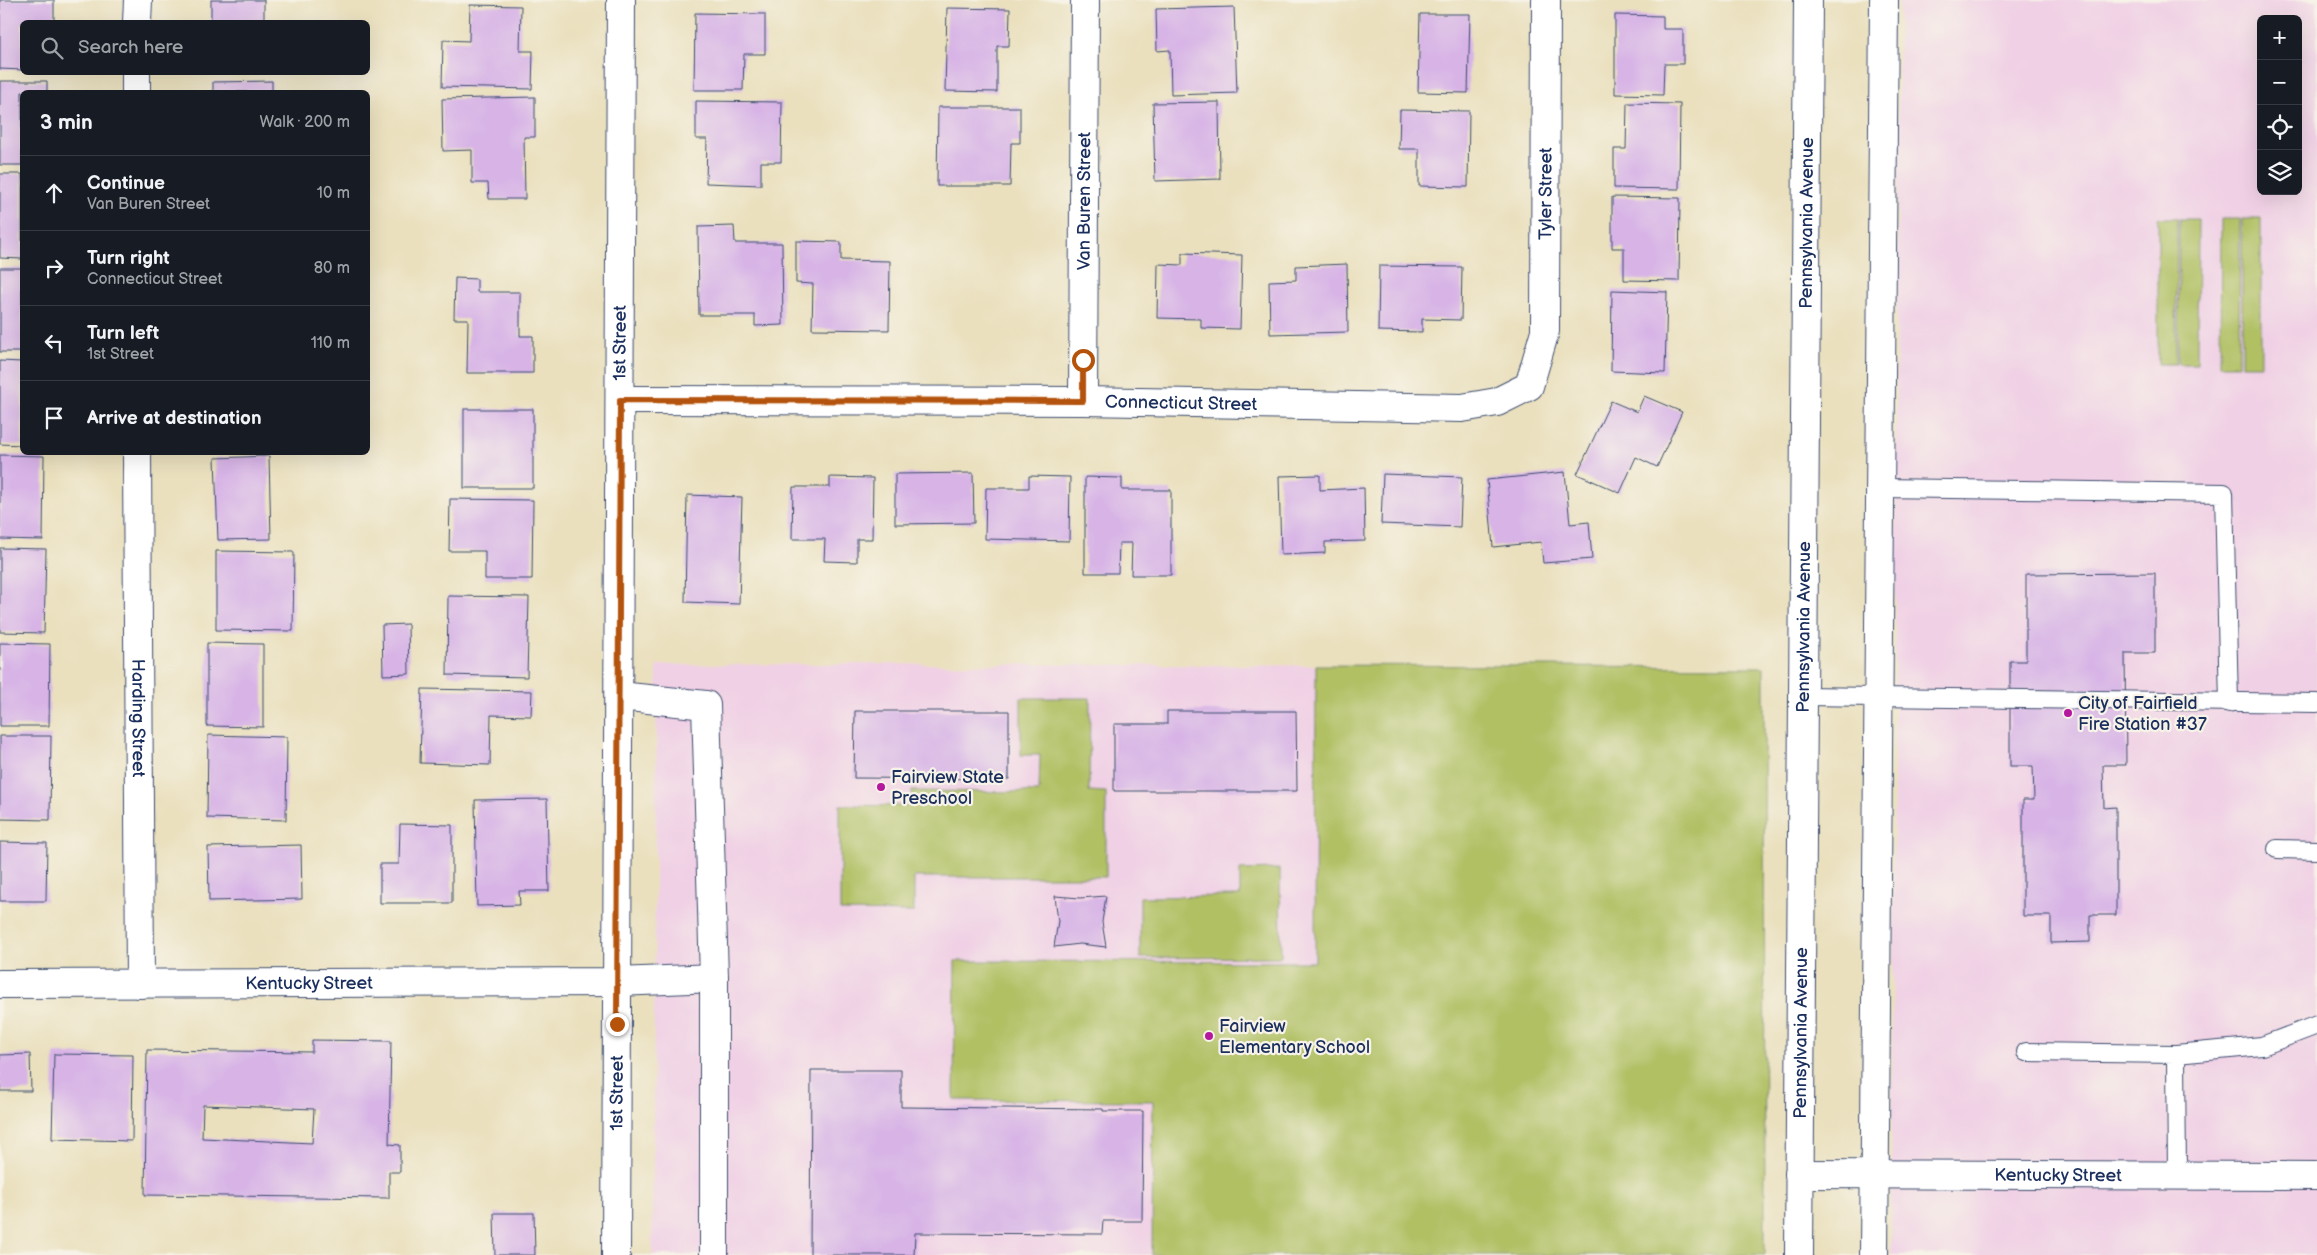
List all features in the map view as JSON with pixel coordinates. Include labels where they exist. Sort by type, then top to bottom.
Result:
[{"type":"street","points":[[138,0],[138,20]]},
{"type":"street","name":"1st Street","points":[[616,1255],[621,0]]},
{"type":"street","name":"Van Buren Street","points":[[1083,401],[1085,0]]},
{"type":"street","name":"Tyler Street","points":[[1529,386],[1545,331],[1546,0]]},
{"type":"street","name":"Pennsylvania Avenue","points":[[1799,1255],[1808,0]]},
{"type":"street","points":[[1874,1255],[1884,0]]},
{"type":"street","points":[[136,75],[136,90]]},
{"type":"street","name":"Connecticut Street","points":[[620,400],[1083,401],[1462,408],[1497,402],[1529,386]]},
{"type":"street","name":"Harding Street","points":[[137,455],[140,984]]},
{"type":"street","points":[[619,696],[706,705],[714,978],[714,1255]]},
{"type":"street","name":"Kentucky Street","points":[[0,984],[618,982],[714,978]]},
{"type":"street","name":"Kentucky Street","points":[[1799,1174],[2317,1176]]},
{"type":"lane","points":[[1880,488],[2224,493],[2229,703]]},
{"type":"lane","points":[[1803,696],[2317,703]]},
{"type":"lane","points":[[2278,849],[2317,850]]},
{"type":"lane","points":[[2026,1052],[2176,1054],[2262,1046],[2317,1025]]},
{"type":"lane","points":[[2176,1054],[2177,1175]]},
{"type":"shaded area","points":[[1899,0],[2317,0],[2317,1255],[1891,1255]]},
{"type":"shaded area","name":"Fairview Elementary School","points":[[657,665],[1764,667],[1765,1255],[652,1255]]},
{"type":"green space","points":[[2158,218],[2177,218],[2176,364],[2158,364]]},
{"type":"green space","points":[[2179,219],[2198,219],[2197,364],[2178,364]]},
{"type":"green space","points":[[2221,219],[2240,219],[2239,365],[2220,365]]},
{"type":"green space","points":[[2242,219],[2261,219],[2261,365],[2242,365]]},
{"type":"green space","name":"Fairview Elementary School","points":[[1316,665],[1764,667],[1765,1255],[1152,1255],[1153,1101],[954,1100],[955,961],[1315,962]]},
{"type":"green space","points":[[1021,698],[1090,698],[1089,791],[1106,792],[1106,877],[914,877],[914,912],[840,911],[840,805],[912,806],[912,791],[1039,792],[1040,755],[1021,755]]},
{"type":"green space","points":[[1280,869],[1281,957],[1140,958],[1140,897],[1240,896],[1240,870]]},
{"type":"building","points":[[0,0],[54,0],[54,20],[20,20],[20,70],[0,69]]},
{"type":"building","points":[[211,0],[264,0],[264,20],[211,20]]},
{"type":"building","points":[[470,5],[521,6],[520,51],[533,51],[532,89],[442,87],[443,40],[469,41]]},
{"type":"building","points":[[1234,7],[1237,93],[1171,95],[1170,50],[1157,51],[1156,9]]},
{"type":"building","points":[[947,8],[1010,9],[1009,46],[997,46],[997,92],[945,91]]},
{"type":"building","points":[[695,13],[765,14],[765,54],[744,54],[743,90],[694,90]]},
{"type":"building","points":[[1420,14],[1470,14],[1468,93],[1418,92]]},
{"type":"building","points":[[1615,15],[1663,16],[1663,29],[1683,29],[1683,64],[1664,64],[1663,95],[1615,94]]},
{"type":"building","points":[[0,81],[47,81],[47,90],[20,90],[20,165],[0,165]]},
{"type":"building","points":[[272,81],[272,90],[213,90],[213,82]]},
{"type":"building","points":[[535,97],[535,137],[524,137],[525,199],[489,199],[488,183],[472,183],[472,150],[443,151],[442,99]]},
{"type":"building","points":[[696,101],[782,102],[781,162],[761,162],[761,185],[706,183],[707,139],[696,139]]},
{"type":"building","points":[[1219,102],[1220,179],[1155,181],[1153,103]]},
{"type":"building","points":[[1627,103],[1680,104],[1679,189],[1614,188],[1614,149],[1626,149]]},
{"type":"building","points":[[938,107],[1020,107],[1020,143],[1011,143],[1010,186],[937,186]]},
{"type":"building","points":[[1400,110],[1469,111],[1468,187],[1419,186],[1419,149],[1399,149]]},
{"type":"building","points":[[0,174],[20,174],[20,259],[0,258]]},
{"type":"building","points":[[1612,197],[1680,198],[1679,281],[1624,280],[1624,248],[1612,248]]},
{"type":"building","points":[[734,226],[735,243],[782,243],[783,325],[755,326],[755,315],[699,315],[698,227]]},
{"type":"building","points":[[796,241],[841,242],[841,260],[890,261],[889,330],[812,329],[813,284],[796,283]]},
{"type":"building","points":[[1182,253],[1242,255],[1240,329],[1201,328],[1201,319],[1157,318],[1158,264],[1182,265]]},
{"type":"building","points":[[1347,264],[1348,332],[1270,334],[1269,281],[1296,280],[1296,266]]},
{"type":"building","points":[[1379,266],[1462,267],[1461,320],[1422,319],[1422,332],[1378,331]]},
{"type":"building","points":[[0,268],[20,268],[20,352],[0,352]]},
{"type":"building","points":[[455,278],[477,279],[477,292],[520,292],[520,336],[533,336],[533,373],[467,373],[468,319],[454,319]]},
{"type":"building","points":[[1612,290],[1667,292],[1665,373],[1611,371]]},
{"type":"building","points":[[0,361],[20,362],[20,445],[0,444]]},
{"type":"building","points":[[1644,396],[1682,412],[1657,467],[1636,457],[1620,493],[1577,474],[1611,401],[1637,412]]},
{"type":"building","points":[[464,409],[533,409],[533,488],[464,488]]},
{"type":"building","points":[[0,455],[44,456],[43,540],[0,539]]},
{"type":"building","points":[[269,456],[271,539],[218,540],[215,458]]},
{"type":"building","points":[[1565,472],[1570,524],[1589,522],[1592,559],[1543,563],[1541,542],[1493,547],[1487,480]]},
{"type":"building","points":[[973,473],[974,523],[895,524],[895,474]]},
{"type":"building","points":[[1383,474],[1462,477],[1460,527],[1381,524]]},
{"type":"building","points":[[1320,475],[1320,490],[1364,488],[1365,541],[1325,542],[1325,553],[1281,555],[1279,476]]},
{"type":"building","points":[[1029,476],[1070,477],[1069,541],[985,539],[986,488],[1029,488]]},
{"type":"building","points":[[830,477],[873,478],[872,539],[857,539],[857,562],[824,561],[825,539],[792,539],[793,487],[830,487]]},
{"type":"building","points":[[1085,477],[1122,478],[1122,490],[1171,490],[1171,575],[1131,575],[1132,543],[1119,543],[1118,573],[1085,573]]},
{"type":"building","points":[[687,495],[742,497],[739,604],[685,602]]},
{"type":"building","points":[[450,499],[533,500],[532,579],[485,579],[485,551],[449,551]]},
{"type":"building","points":[[0,548],[46,549],[44,633],[0,632]]},
{"type":"building","points":[[216,551],[294,552],[293,631],[216,630]]},
{"type":"building","name":"City of Fairfield Fire Station #37","points":[[2155,573],[2155,653],[2125,653],[2126,765],[2103,765],[2104,808],[2116,807],[2116,915],[2090,915],[2090,942],[2051,943],[2051,916],[2023,916],[2023,800],[2034,800],[2033,766],[2010,766],[2010,661],[2026,661],[2026,574]]},
{"type":"building","points":[[448,596],[529,597],[527,677],[447,675]]},
{"type":"building","points":[[408,624],[409,674],[383,675],[382,625]]},
{"type":"building","points":[[0,643],[50,644],[49,726],[0,726]]},
{"type":"building","points":[[207,643],[263,644],[263,727],[207,726]]},
{"type":"building","points":[[422,689],[532,691],[531,716],[491,715],[490,765],[420,763]]},
{"type":"building","points":[[855,711],[1009,711],[1009,779],[854,778]]},
{"type":"building","points":[[1167,711],[1296,711],[1297,791],[1114,791],[1114,724],[1167,724]]},
{"type":"building","points":[[208,735],[287,737],[286,820],[207,818]]},
{"type":"building","points":[[0,736],[51,736],[50,820],[0,819]]},
{"type":"building","points":[[547,799],[549,891],[519,891],[520,905],[477,906],[475,800]]},
{"type":"building","points":[[400,824],[452,825],[452,903],[380,903],[380,864],[399,864]]},
{"type":"building","points":[[0,842],[47,843],[46,901],[0,901]]},
{"type":"building","points":[[301,845],[302,899],[209,901],[208,847]]},
{"type":"building","points":[[1055,896],[1080,898],[1106,896],[1102,922],[1106,947],[1080,944],[1054,947],[1058,921]]},
{"type":"building","points":[[312,1040],[391,1041],[389,1144],[400,1145],[400,1172],[389,1172],[389,1198],[145,1195],[147,1050],[312,1052]],"holes":[[[203,1105],[314,1109],[312,1143],[202,1138]]]},
{"type":"building","points":[[30,1054],[31,1091],[0,1091],[0,1055]]},
{"type":"building","points":[[54,1054],[133,1055],[132,1141],[52,1139]]},
{"type":"building","points":[[811,1070],[901,1070],[901,1107],[1143,1111],[1142,1221],[1103,1221],[1102,1234],[915,1233],[914,1255],[810,1255]]},
{"type":"building","points":[[494,1213],[534,1213],[535,1255],[495,1255]]},
{"type":"place","name":"City of Fairfield Fire Station #37","points":[[2068,713]]},
{"type":"place","name":"Fairview State Preschool","points":[[881,787]]},
{"type":"place","name":"Fairview Elementary School","points":[[1209,1036]]},
{"type":"route","points":[[617,1024],[620,400],[1083,401],[1083,360]]}]
